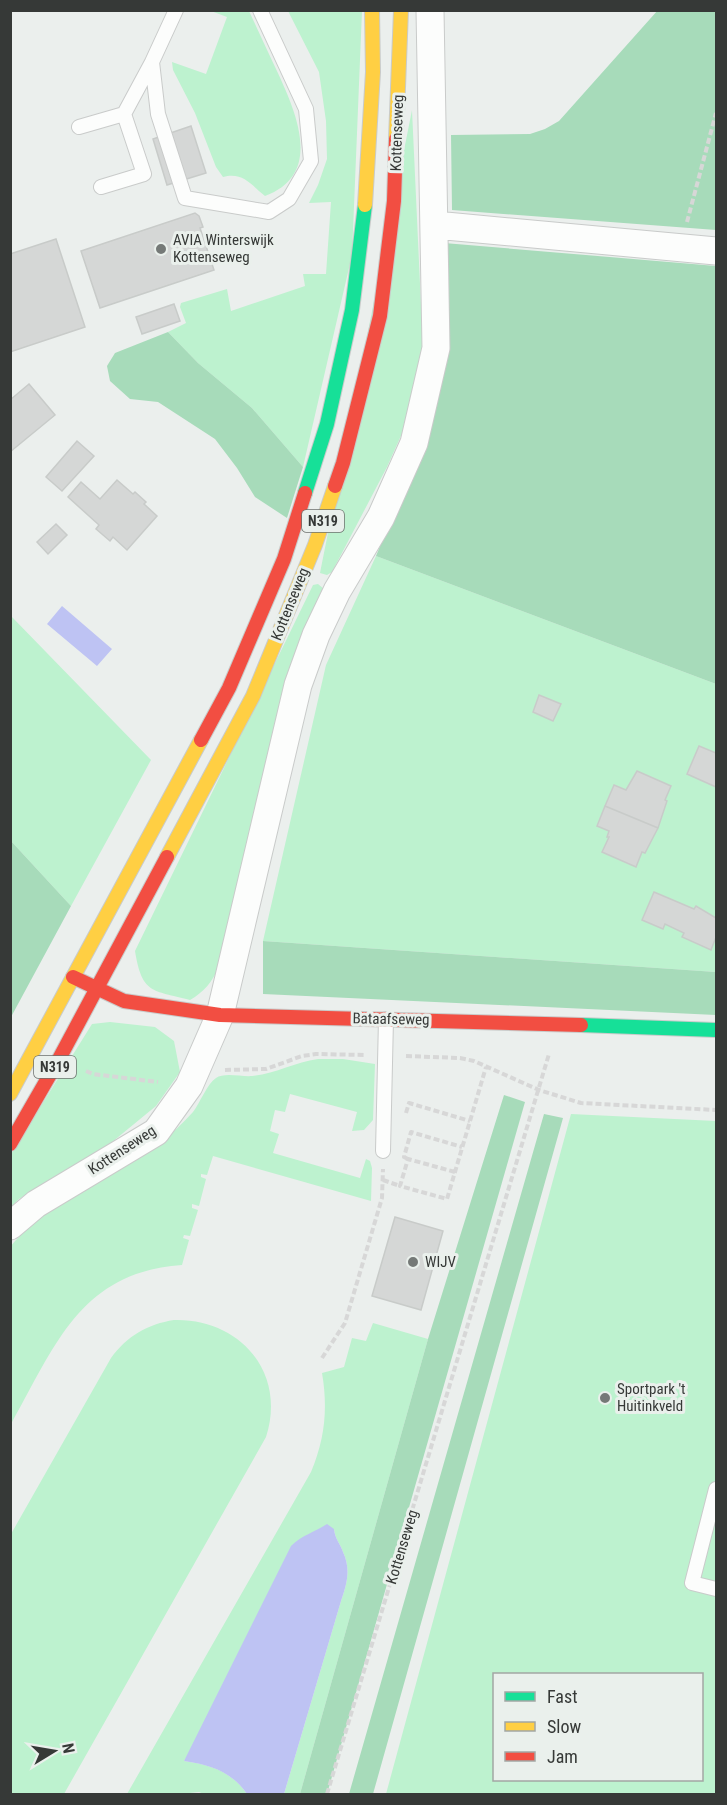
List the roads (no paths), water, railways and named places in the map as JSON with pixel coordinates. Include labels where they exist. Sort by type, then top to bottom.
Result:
[{"type":"main road","name":"Kottenseweg","points":[[10,1144],[97,989],[253,696],[294,564],[352,310],[367,191],[373,72],[372,10]]},
{"type":"main road","name":"Kottenseweg","points":[[10,1094],[229,688],[294,564],[343,462],[380,316],[394,201],[400,10]]},
{"type":"main road","name":"Bataafseweg","points":[[73,977],[124,1001],[220,1015],[717,1030]]},
{"type":"street","name":"Kottenseweg","points":[[10,1226],[36,1204],[156,1132],[193,1077],[220,1015],[298,685],[316,635],[337,591],[381,517],[414,443],[436,348],[430,10]]},
{"type":"street","points":[[435,225],[717,251]]},
{"type":"street","points":[[294,564],[337,591]]},
{"type":"lane","points":[[79,127],[124,114],[176,10]]},
{"type":"lane","points":[[152,62],[158,114],[185,198],[269,212],[289,199],[311,161],[306,109],[260,10]]},
{"type":"lane","points":[[101,187],[144,174],[124,114]]},
{"type":"lane","points":[[383,1151],[386,1019]]},
{"type":"lane","points":[[717,1489],[692,1582],[717,1589]]},
{"type":"water","points":[[62,606],[112,649],[97,666],[47,624]]},
{"type":"water","points":[[327,1524],[334,1529],[345,1558],[347,1576],[345,1589],[284,1794],[247,1794],[234,1780],[219,1770],[184,1761],[291,1546]]},
{"type":"place","name":"AVIA Winterswijk Kottenseweg","points":[[161,249]]},
{"type":"place","name":"WIJV","points":[[413,1262]]},
{"type":"place","name":"Sportpark 't Huitinkveld","points":[[605,1398]]}]
